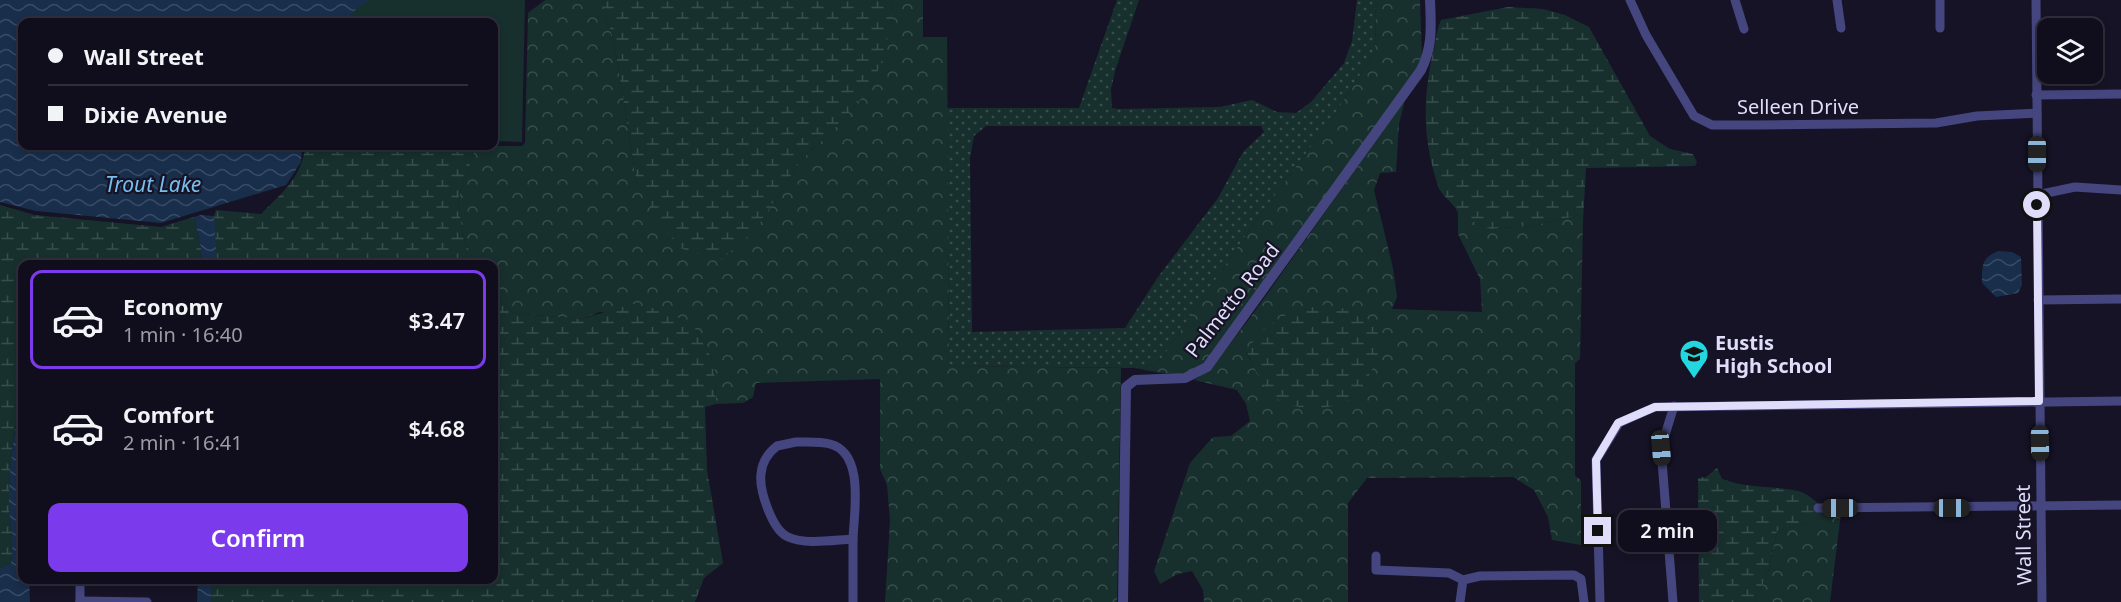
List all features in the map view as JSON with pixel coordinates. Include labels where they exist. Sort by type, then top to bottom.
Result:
[{"type":"street","name":"Palmetto Road","points":[[1123,602],[1126,387],[1135,380],[1185,378],[1208,367],[1421,70],[1429,53],[1432,37],[1430,0]]},
{"type":"street","name":"Selleen Drive","points":[[1630,0],[1646,35],[1694,116],[1704,123],[1723,125],[1925,123],[1997,114],[2037,114]]},
{"type":"street","points":[[1735,0],[1744,29]]},
{"type":"street","points":[[1837,0],[1840,28]]},
{"type":"street","points":[[1940,0],[1940,28]]},
{"type":"street","name":"Wall Street","points":[[2036,0],[2042,602]]},
{"type":"street","points":[[2036,95],[2121,94]]},
{"type":"street","points":[[2037,195],[2075,187],[2121,190]]},
{"type":"street","points":[[2038,300],[2121,299]]},
{"type":"street","points":[[1600,602],[1596,460],[1618,423],[1655,407],[2121,400]]},
{"type":"street","points":[[1673,602],[1661,448],[1674,406]]},
{"type":"street","points":[[853,539],[794,539],[779,530],[768,509],[761,480],[763,465],[771,451],[783,444],[808,442],[830,444],[843,452],[854,477],[853,602]]},
{"type":"street","points":[[1818,508],[2121,505]]},
{"type":"street","points":[[1376,556],[1376,570],[1449,573],[1463,580],[1480,576],[1574,575],[1582,581],[1584,602]]},
{"type":"street","points":[[1460,602],[1463,580]]},
{"type":"street","points":[[80,584],[80,602],[147,602]]},
{"type":"green space","points":[[0,0],[525,0],[522,142],[498,141],[498,18],[18,18]]},
{"type":"green space","points":[[545,0],[602,0],[614,42],[637,185],[755,230],[801,160],[843,120],[872,85],[892,19],[891,0],[923,0],[923,37],[947,37],[949,366],[1121,368],[1117,602],[885,602],[890,520],[887,485],[880,469],[880,379],[756,383],[753,397],[743,403],[716,404],[714,362],[692,324],[600,312],[581,319],[513,313],[498,298],[498,260],[473,260],[463,237],[458,199],[475,150],[498,150],[498,146],[522,146],[525,143],[528,13]]},
{"type":"green space","points":[[602,0],[891,0],[892,18],[884,55],[872,85],[843,120],[801,160],[755,230],[720,261],[680,248],[660,223],[637,185],[614,42]]},
{"type":"green space","points":[[1117,0],[1139,0],[1115,71],[1111,90],[1112,108],[1220,107],[1252,100],[1277,112],[1296,113],[1311,102],[1344,63],[1352,41],[1357,0],[1376,0],[1375,51],[1335,114],[1250,229],[1162,358],[1145,368],[949,366],[947,108],[1079,108]],"holes":[[[986,126],[1261,126],[1264,132],[1243,152],[1218,198],[1158,277],[1125,328],[972,332],[970,158],[974,136]]]},
{"type":"green space","points":[[1376,0],[1420,0],[1422,58],[1418,67],[1205,364],[1180,373],[1163,373],[1135,368],[1145,368],[1162,358],[1250,229],[1335,114],[1375,51]]},
{"type":"green space","points":[[1508,7],[1543,9],[1565,15],[1589,27],[1650,136],[1670,149],[1693,154],[1697,162],[1695,166],[1586,168],[1583,221],[1580,215],[1530,226],[1490,229],[1459,215],[1438,186],[1427,135],[1427,86],[1437,32],[1441,20]]},
{"type":"green space","points":[[1405,100],[1399,124],[1396,172],[1380,173],[1374,190],[1393,268],[1397,297],[1392,309],[1482,312],[1480,279],[1458,234],[1458,212],[1490,229],[1530,226],[1580,215],[1583,221],[1580,359],[1575,363],[1575,476],[1581,480],[1581,545],[1552,540],[1548,517],[1534,490],[1513,477],[1367,478],[1348,503],[1348,602],[1204,602],[1203,590],[1192,571],[1178,574],[1160,584],[1154,571],[1190,463],[1213,437],[1231,436],[1250,421],[1246,404],[1237,390],[1194,380],[1210,370],[1250,318]],"holes":[[[1246,352],[1353,397],[1334,405],[1308,408],[1265,386]]]},
{"type":"green space","points":[[304,150],[475,150],[458,199],[463,237],[473,260],[217,260],[212,221],[216,210],[261,214],[296,175]]},
{"type":"green space","points":[[0,205],[35,215],[161,227],[194,217],[201,248],[200,260],[18,260],[18,416],[14,434],[9,493],[12,554],[11,563],[0,568]]},
{"type":"green space","points":[[498,298],[513,313],[581,319],[633,304],[662,310],[692,324],[714,362],[716,404],[705,407],[707,470],[723,563],[704,578],[695,602],[211,602],[211,584],[498,584]]},
{"type":"green space","points":[[1324,305],[1357,313],[1374,325],[1379,342],[1375,362],[1366,381],[1346,401],[1336,405],[1313,408],[1290,405],[1280,401],[1268,391],[1246,351],[1270,324],[1300,310]]},
{"type":"green space","points":[[1717,468],[1722,479],[1742,484],[1798,491],[1830,510],[1814,521],[1777,531],[1768,572],[1755,602],[1699,602],[1698,478],[1706,477]]},
{"type":"green space","points":[[1830,510],[1841,513],[1830,602],[1755,602],[1768,572],[1777,531],[1814,521]]},
{"type":"water","name":"Trout Lake","points":[[0,0],[370,0],[360,5],[348,18],[18,18],[18,150],[302,150],[301,162],[286,185],[161,223],[36,211],[0,202]]},
{"type":"water","points":[[214,216],[217,260],[200,260],[201,248],[194,217]]},
{"type":"water","points":[[1998,251],[2012,252],[2021,257],[2022,285],[2018,293],[1996,297],[1982,283],[1985,260]]},
{"type":"water","points":[[18,416],[18,584],[29,584],[30,602],[0,602],[0,568],[11,563],[12,554],[9,483]]},
{"type":"water","points":[[198,584],[211,584],[211,602],[197,602]]},
{"type":"place","name":"Eustis High School","points":[[1694,380]]},
{"type":"route","points":[[1598,531],[1596,460],[1618,423],[1655,407],[1852,402],[2039,401],[2037,205]]}]
